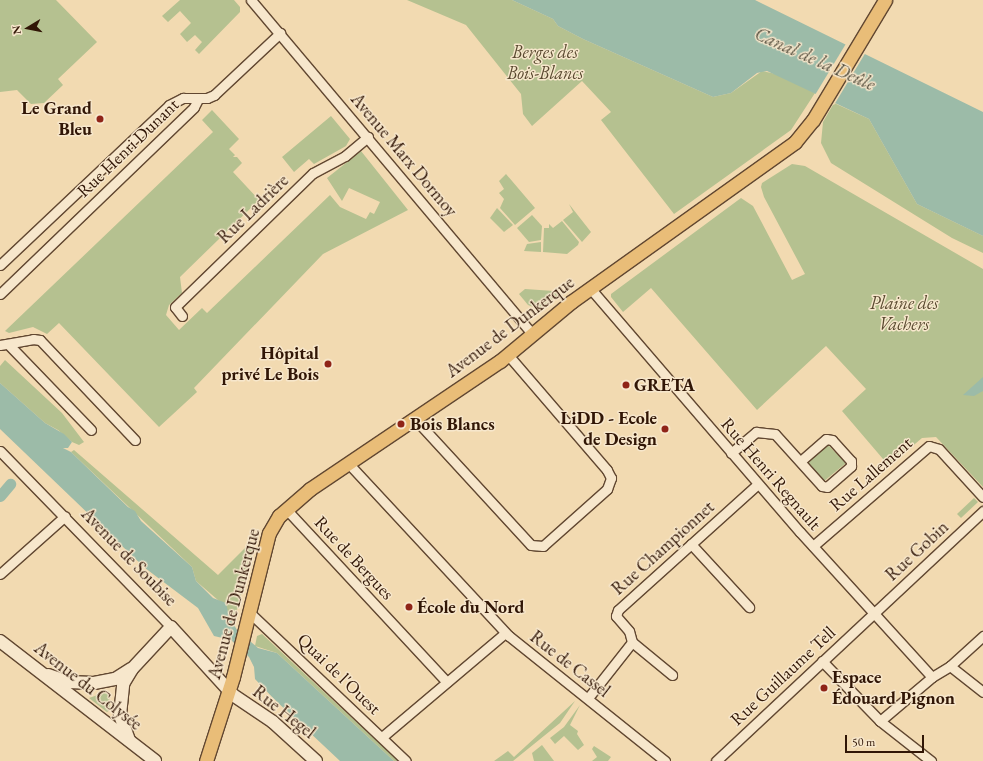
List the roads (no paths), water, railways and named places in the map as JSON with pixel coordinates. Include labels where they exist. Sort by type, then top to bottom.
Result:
[{"type":"main road","name":"Avenue de Dunkerque","points":[[206,761],[230,691],[269,532],[276,519],[305,492],[508,355],[531,333],[590,288],[795,142],[813,120],[885,0]]},
{"type":"street","name":"Avenue Marx Dormoy","points":[[251,0],[368,137],[531,333]]},
{"type":"street","name":"Rue Henri Dunant","points":[[0,294],[194,107],[198,99],[214,95],[280,33]]},
{"type":"street","points":[[0,265],[169,104],[183,98],[198,99]]},
{"type":"street","name":"Rue Ladrière","points":[[182,316],[175,308],[313,173],[345,156],[368,137]]},
{"type":"street","name":"Rue Henri Regnault","points":[[590,288],[758,484],[873,614],[932,677]]},
{"type":"street","points":[[4,345],[33,339],[40,340],[135,440]]},
{"type":"street","points":[[4,345],[91,430]]},
{"type":"street","points":[[415,418],[531,545],[543,546],[607,489],[611,478],[607,470],[508,355]]},
{"type":"street","points":[[731,453],[756,432],[766,432],[775,434],[822,486],[827,487],[851,466],[851,461],[832,440],[826,439],[800,461]]},
{"type":"street","name":"Rue Lallement","points":[[813,546],[926,448],[934,446],[983,497]]},
{"type":"street","name":"Avenue de Soubise","points":[[0,451],[65,516],[230,691]]},
{"type":"street","name":"Rue de Cassel","points":[[348,463],[506,633],[665,761]]},
{"type":"street","name":"Rue Championnet","points":[[672,675],[632,642],[629,631],[616,616],[618,610],[758,484]]},
{"type":"street","name":"Rue de Bergues","points":[[286,509],[447,682]]},
{"type":"street","name":"Rue Gobin","points":[[873,614],[983,511]]},
{"type":"street","points":[[0,574],[65,516]]},
{"type":"street","points":[[691,544],[749,607]]},
{"type":"street","name":"Quai de l'Ouest","points":[[249,612],[406,761]]},
{"type":"street","name":"Rue Guillaume Tell","points":[[716,761],[873,614]]},
{"type":"street","points":[[129,740],[121,722],[120,708],[123,684],[132,669],[171,627]]},
{"type":"street","points":[[382,737],[506,633]]},
{"type":"street","points":[[880,721],[932,677],[950,666],[983,636]]},
{"type":"street","name":"Avenue du Colysée","points":[[0,641],[155,761]]},
{"type":"street","points":[[588,698],[632,642]]},
{"type":"street","points":[[822,661],[880,721],[925,759]]},
{"type":"street","points":[[950,666],[983,692]]},
{"type":"street","points":[[34,668],[54,678],[83,683],[112,680],[132,669]]},
{"type":"street","name":"Rue Hegel","points":[[230,691],[273,722],[316,761]]},
{"type":"water","name":"Canal de la Deûle","points":[[512,0],[755,0],[983,112],[983,236],[917,204],[869,119],[767,71],[757,73],[731,93],[713,97],[583,39],[558,26],[553,19]]},
{"type":"water","points":[[983,377],[983,391],[974,396],[963,395]]},
{"type":"water","points":[[0,383],[45,423],[64,434],[72,442],[68,448],[63,448],[71,452],[128,507],[135,511],[141,521],[192,567],[196,581],[213,598],[226,603],[229,616],[237,630],[258,648],[277,653],[394,761],[340,761],[274,699],[255,679],[254,667],[249,657],[231,640],[214,636],[198,608],[145,568],[0,429]]},
{"type":"waterway","points":[[0,496],[10,484]]},
{"type":"place","name":"Le Grand Bleu","points":[[100,119]]},
{"type":"place","name":"Hôpital privé Le Bois","points":[[328,364]]},
{"type":"place","name":"GRETA","points":[[626,385]]},
{"type":"place","name":"Bois Blancs","points":[[401,424]]},
{"type":"place","name":"LiDD - Ecole de Design","points":[[665,429]]},
{"type":"place","name":"École du Nord","points":[[409,607]]},
{"type":"place","name":"Espace Édouard Pignon","points":[[824,688]]},
{"type":"park label","name":"Berges des Bois-Blancs","points":[[545,63]]},
{"type":"park label","name":"Plaine des Vachers","points":[[904,314]]}]
